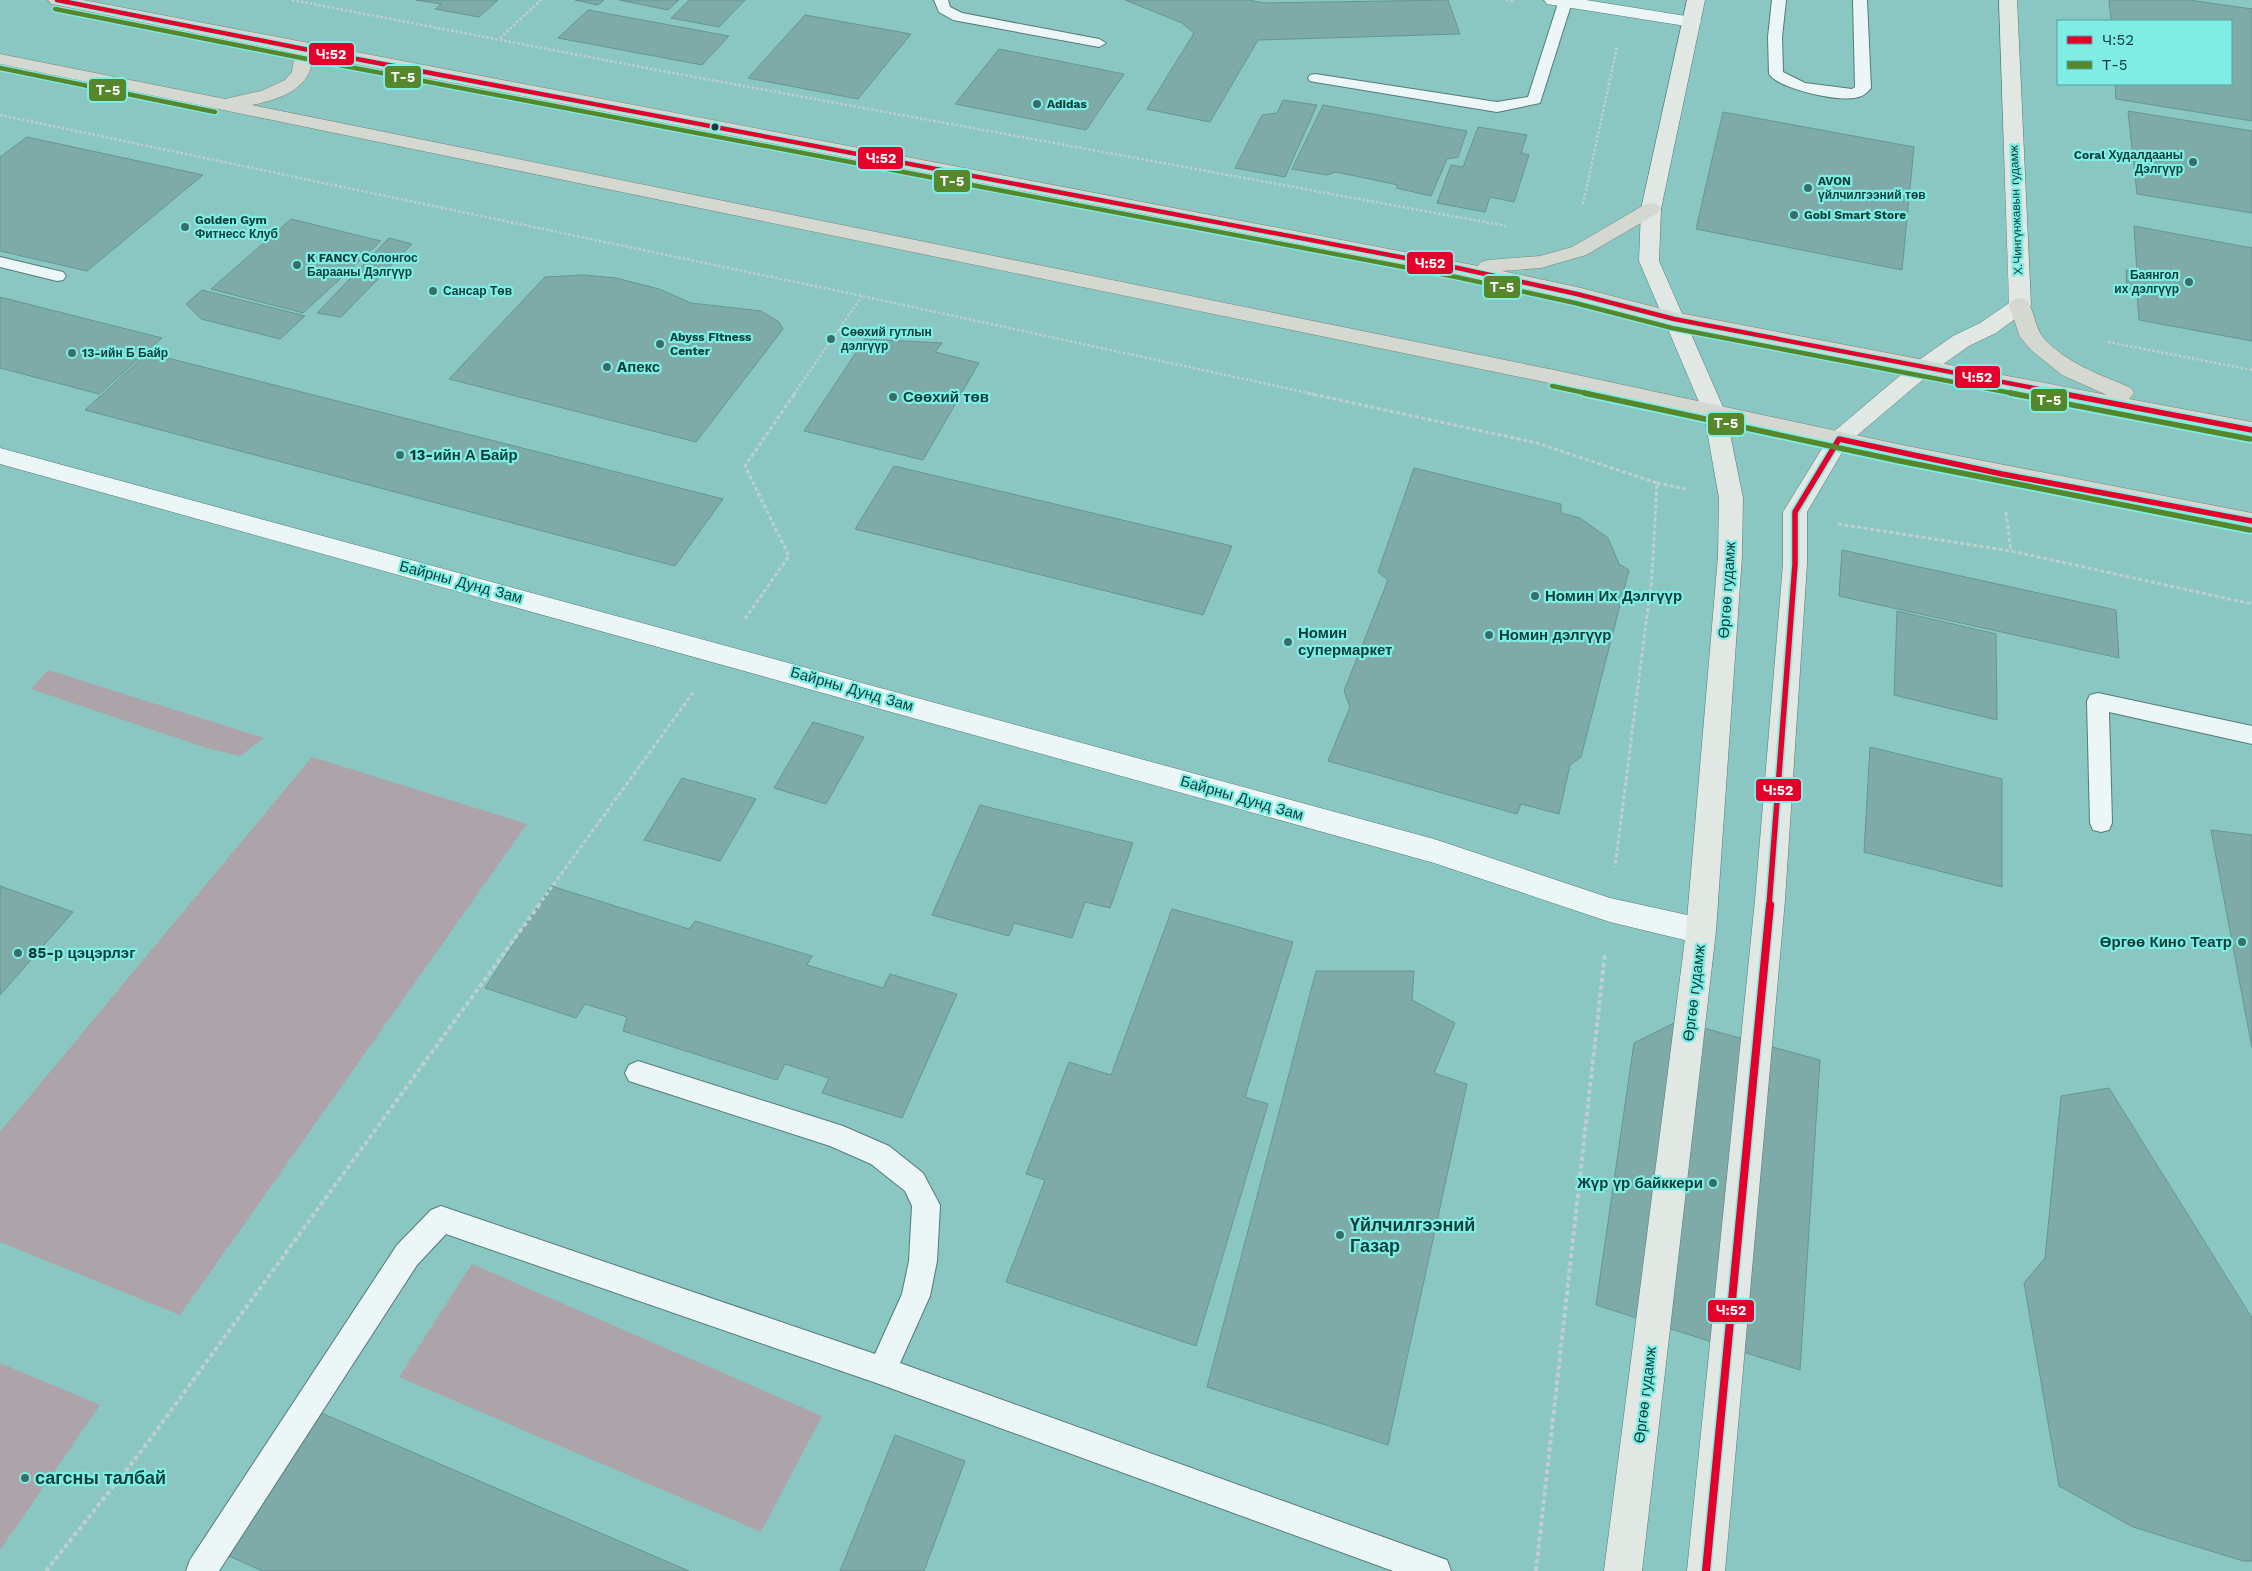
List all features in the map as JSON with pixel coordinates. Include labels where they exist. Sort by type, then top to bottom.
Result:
[{"type":"main road","points":[[57,0],[304,49],[1458,268],[1577,294],[1674,319],[2252,430]]},
{"type":"main road","points":[[217,103],[244,101],[274,93],[296,80],[304,62],[304,49]]},
{"type":"main road","points":[[0,59],[1554,377],[1715,414],[2002,474],[2252,521]]},
{"type":"main road","points":[[1458,268],[1541,262],[1579,251],[1652,209]]},
{"type":"main road","points":[[2020,305],[2031,337],[2070,370],[2172,414]]},
{"type":"street","points":[[1674,319],[1649,261],[1652,209],[1696,0]]},
{"type":"street","name":"Х.Чингүнжавын гудамж","points":[[2008,0],[2020,305]]},
{"type":"street","points":[[1559,1],[1692,22]]},
{"type":"street","points":[[1706,1571],[1770,900],[1794,574],[1795,512],[1839,439],[1924,366],[1961,342],[1988,328],[2020,305]]},
{"type":"street","name":"Өргөө гудамж","points":[[1623,1571],[1701,931],[1730,556],[1731,498],[1715,414],[1674,319]]},
{"type":"street","name":"Байрны Дунд Зам","points":[[0,456],[722,653],[1434,851],[1610,910],[1701,931]]},
{"type":"lane","points":[[941,0],[944,9],[958,17],[1099,43]]},
{"type":"lane","points":[[1779,0],[1774,37],[1776,74],[1784,80],[1798,85],[1852,94],[1859,92],[1863,88],[1860,0]]},
{"type":"lane","points":[[1315,78],[1497,107],[1535,100],[1559,1]]},
{"type":"lane","points":[[0,262],[57,276]]},
{"type":"lane","points":[[2101,823],[2098,701],[2252,734]]},
{"type":"lane","points":[[638,1073],[834,1135],[880,1155],[914,1182],[926,1205],[923,1261],[916,1296],[882,1371]]},
{"type":"lane","points":[[201,1571],[406,1255],[441,1220],[882,1371],[1436,1571]]},
{"type":"path","points":[[292,0],[1511,226]]},
{"type":"path","points":[[500,38],[541,0]]},
{"type":"path","points":[[1581,210],[1618,42]]},
{"type":"path","points":[[0,115],[862,296],[1537,442],[1657,483],[1731,498]]},
{"type":"path","points":[[46,1571],[143,1449],[722,653],[789,556],[745,466],[862,296]]},
{"type":"path","points":[[2039,345],[2090,338],[2252,370]]},
{"type":"path","points":[[1536,1571],[1610,910],[1652,576],[1657,483]]},
{"type":"path","points":[[1795,512],[1823,522],[2010,551],[2252,604]]},
{"type":"shaded area","points":[[48,670],[264,738],[240,756],[207,748],[31,689]]},
{"type":"shaded area","points":[[312,757],[527,824],[180,1315],[0,1242],[0,1132]]},
{"type":"shaded area","points":[[472,1264],[822,1416],[761,1532],[399,1377]]},
{"type":"shaded area","name":"сагсны талбай","points":[[0,1363],[100,1405],[0,1550]]},
{"type":"building","points":[[416,0],[498,0],[479,17],[435,9],[441,4]]},
{"type":"building","points":[[575,0],[604,0],[598,5]]},
{"type":"building","points":[[619,0],[679,0],[668,10]]},
{"type":"building","points":[[689,0],[745,0],[719,27],[671,18]]},
{"type":"building","points":[[1125,0],[1249,0],[1264,3],[1448,0],[1460,34],[1258,40],[1210,122],[1147,109],[1194,33],[1182,23]]},
{"type":"building","points":[[2109,0],[2189,0],[2252,9],[2252,121],[2116,99],[2115,85],[2232,85],[2232,20],[2111,20]]},
{"type":"building","points":[[588,10],[729,36],[702,65],[558,38]]},
{"type":"building","points":[[805,15],[911,34],[858,99],[748,78]]},
{"type":"building","points":[[999,49],[1124,74],[1086,130],[955,104]]},
{"type":"building","points":[[1283,100],[1317,105],[1285,177],[1235,168],[1262,115],[1277,113]]},
{"type":"building","points":[[1323,105],[1467,131],[1458,157],[1447,159],[1431,196],[1396,188],[1398,185],[1336,172],[1327,175],[1292,169]]},
{"type":"building","name":"Coral Худалдааны Дэлгүүр","points":[[2128,111],[2252,131],[2252,213],[2137,194]]},
{"type":"building","name":"AVON үйлчилгээний төв","points":[[1723,112],[1914,147],[1902,270],[1696,229]]},
{"type":"building","points":[[1478,127],[1527,135],[1521,153],[1529,155],[1514,202],[1490,197],[1485,212],[1437,203],[1451,165],[1463,167]]},
{"type":"building","points":[[27,137],[203,175],[87,271],[0,251],[0,157]]},
{"type":"building","name":"K FANCY Солонгос Барааны Дэлгүүр","points":[[291,219],[381,241],[303,313],[211,289]]},
{"type":"building","name":"Баянгол их дэлгүүр","points":[[2134,226],[2252,248],[2252,341],[2139,320],[2137,295],[2127,292],[2126,270],[2137,272]]},
{"type":"building","points":[[389,238],[412,244],[341,317],[317,313]]},
{"type":"building","name":"Aпекс","points":[[584,275],[616,278],[659,289],[691,303],[761,311],[779,322],[783,329],[696,442],[449,379],[545,277]]},
{"type":"building","points":[[202,290],[305,316],[280,339],[201,319],[186,304]]},
{"type":"building","name":"13-ийн Б Байр","points":[[0,297],[162,338],[99,394],[0,368]]},
{"type":"building","name":"Сөөхий төв","points":[[865,339],[942,343],[935,352],[979,363],[923,460],[804,431]]},
{"type":"building","name":"13-ийн А Байр","points":[[148,353],[723,499],[675,566],[85,410]]},
{"type":"building","points":[[894,466],[1232,546],[1203,615],[855,529]]},
{"type":"building","name":"Номин дэлгүүр","points":[[1414,468],[1561,504],[1561,513],[1580,518],[1608,538],[1619,564],[1629,570],[1581,757],[1570,765],[1559,814],[1521,804],[1517,814],[1328,761],[1350,707],[1344,691],[1388,580],[1378,572]]},
{"type":"building","points":[[1842,550],[2116,610],[2119,658],[1839,596]]},
{"type":"building","points":[[1897,611],[1996,634],[1997,720],[1894,695]]},
{"type":"building","points":[[813,722],[864,737],[826,804],[774,788]]},
{"type":"building","points":[[1870,747],[2002,779],[2002,887],[1864,852]]},
{"type":"building","points":[[682,778],[756,799],[720,861],[644,840]]},
{"type":"building","points":[[980,805],[1133,843],[1110,908],[1085,902],[1072,938],[1014,923],[1009,936],[932,915]]},
{"type":"building","name":"Өргөө Кино Театр","points":[[2211,830],[2252,835],[2252,1048]]},
{"type":"building","name":"85-р цэцэрлэг","points":[[0,886],[73,912],[0,995]]},
{"type":"building","points":[[551,886],[689,929],[695,921],[812,956],[807,965],[883,988],[890,974],[957,994],[902,1118],[822,1093],[829,1078],[785,1064],[777,1080],[623,1031],[627,1017],[585,1004],[576,1018],[485,988]]},
{"type":"building","points":[[1172,909],[1293,942],[1245,1097],[1268,1104],[1196,1346],[1006,1282],[1045,1180],[1026,1174],[1069,1062],[1111,1075]]},
{"type":"building","name":"Үйлчилгээний Газар","points":[[1316,971],[1414,971],[1412,1000],[1455,1023],[1434,1073],[1467,1084],[1388,1445],[1207,1387]]},
{"type":"building","name":"Жүр үр байккери","points":[[1678,1021],[1820,1060],[1800,1370],[1596,1305],[1634,1043]]},
{"type":"building","points":[[2109,1088],[2252,1318],[2252,1561],[2243,1561],[2133,1527],[2059,1486],[2024,1283],[2045,1258],[2061,1096]]},
{"type":"building","points":[[319,1412],[689,1571],[262,1571],[227,1555]]},
{"type":"building","points":[[895,1435],[965,1461],[924,1571],[840,1571]]},
{"type":"transit line","name":"Ч:52","points":[[57,0],[304,49],[1458,268],[1577,294],[1674,319],[2252,430]]},
{"type":"transit line","name":"Т-5","points":[[55,9],[302,58],[1456,277],[1575,303],[1672,328],[2250,439]]},
{"type":"transit line","name":"Т-5","points":[[0,68],[215,112]]},
{"type":"transit line","name":"Т-5","points":[[1552,386],[1900,461],[2250,530]]},
{"type":"transit line","name":"Ч:52","points":[[1706,1571],[1770,900],[1795,564],[1795,512],[1839,439],[2002,474],[2252,521]]},
{"type":"place","name":"Adidas","points":[[1037,104]]},
{"type":"place","name":"Coral Худалдааны Дэлгүүр","points":[[2193,162]]},
{"type":"place","name":"AVON үйлчилгээний төв","points":[[1808,188]]},
{"type":"place","name":"Gobi Smart Store","points":[[1794,215]]},
{"type":"place","name":"Golden Gym Фитнесс Клуб","points":[[185,227]]},
{"type":"place","name":"K FANCY Солонгос Барааны Дэлгүүр","points":[[297,265]]},
{"type":"place","name":"Баянгол их дэлгүүр","points":[[2189,282]]},
{"type":"place","name":"Сансар Төв","points":[[433,291]]},
{"type":"place","name":"Сөөхий гутлын дэлгүүр","points":[[831,339]]},
{"type":"place","name":"Abyss Fitness Center","points":[[660,344]]},
{"type":"place","name":"13-ийн Б Байр","points":[[72,353]]},
{"type":"place","name":"Aпекс","points":[[607,367]]},
{"type":"place","name":"Сөөхий төв","points":[[893,397]]},
{"type":"place","name":"13-ийн А Байр","points":[[400,455]]},
{"type":"place","name":"Номин Их Дэлгүүр","points":[[1535,596]]},
{"type":"place","name":"Номин дэлгүүр","points":[[1489,635]]},
{"type":"place","name":"Номин супермаркет","points":[[1288,642]]},
{"type":"place","name":"Өргөө Кино Театр","points":[[2242,942]]},
{"type":"place","name":"85-р цэцэрлэг","points":[[18,953]]},
{"type":"place","name":"Жүр үр байккери","points":[[1713,1183]]},
{"type":"place","name":"Үйлчилгээний Газар","points":[[1340,1235]]},
{"type":"place","name":"сагсны талбай","points":[[25,1478]]}]
